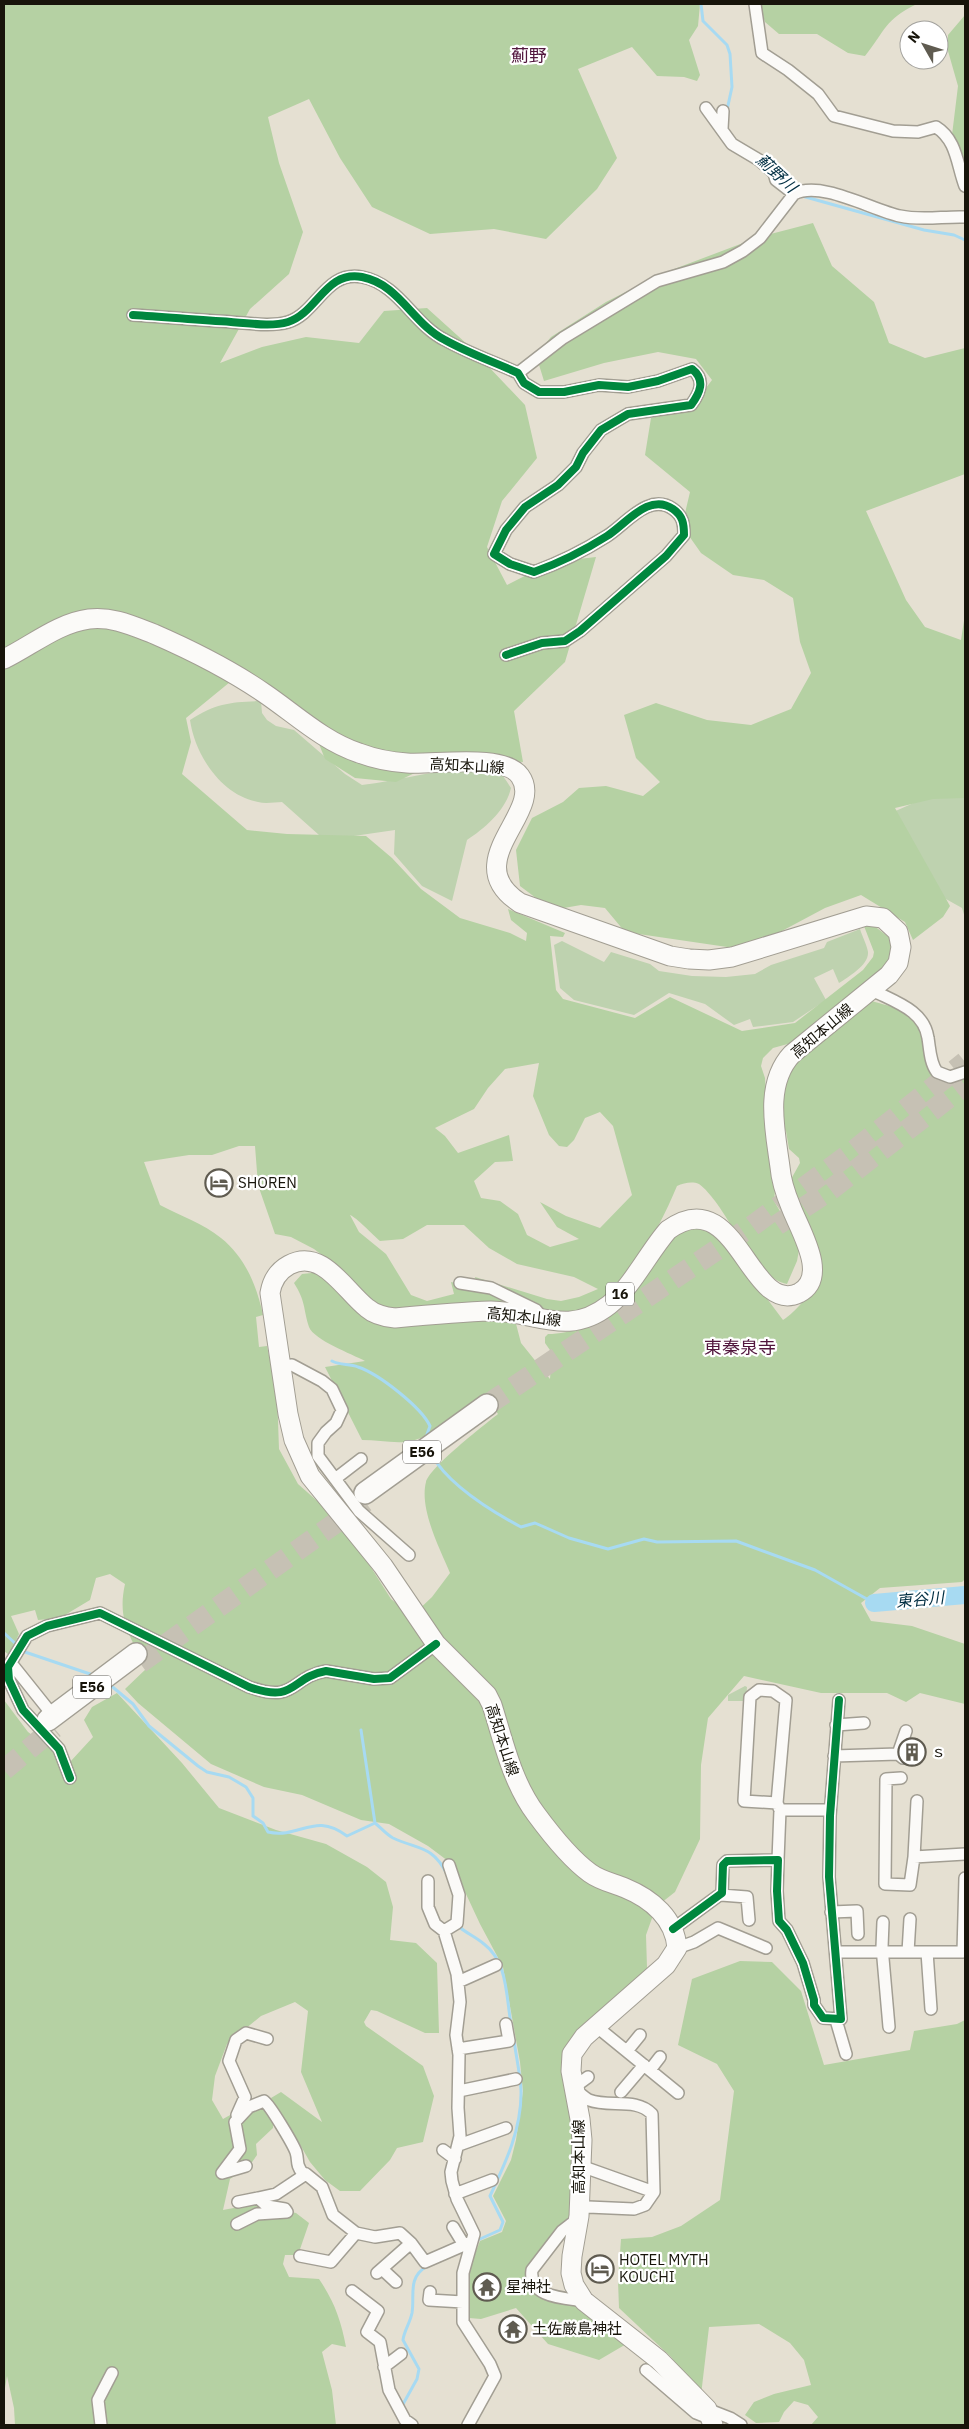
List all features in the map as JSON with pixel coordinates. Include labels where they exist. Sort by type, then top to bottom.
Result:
[{"type":"highway","name":"E56","points":[[370,1494],[482,1413]]},
{"type":"highway","name":"E56","points":[[50,1719],[138,1658]]},
{"type":"main road","name":"高知本山線","points":[[4,659],[72,623],[94,618],[116,620],[155,635],[219,664],[259,689],[316,731],[358,753],[399,762],[504,765],[513,769],[521,777],[524,795],[496,862],[497,878],[502,890],[520,904],[654,950],[689,960],[732,957],[866,916],[878,917],[895,927],[900,937],[900,956],[894,969],[872,990],[792,1054],[785,1062],[776,1079],[775,1126],[781,1174],[790,1207],[813,1264],[812,1276],[803,1290],[786,1295],[770,1290],[726,1233],[715,1224],[703,1219],[690,1219],[668,1230],[617,1298],[607,1306],[578,1319],[556,1322],[546,1321],[503,1311],[395,1318],[383,1317],[366,1308],[324,1266],[310,1262],[292,1263],[282,1269],[276,1276],[270,1293],[294,1440],[310,1476],[383,1566],[436,1644],[476,1682],[490,1700],[517,1784],[536,1815],[583,1867],[601,1880],[643,1897],[660,1910],[673,1929],[677,1948],[673,1957],[659,1973],[577,2043],[572,2054],[581,2082],[581,2129],[578,2217],[571,2273],[574,2285],[584,2301],[659,2360],[711,2418]]},
{"type":"street","points":[[755,4],[762,53],[788,70],[818,94],[834,116],[893,131],[918,132],[936,127],[950,141],[965,186]]},
{"type":"street","points":[[706,108],[732,144],[759,160],[774,173],[776,180],[798,192],[838,195],[900,216],[922,218],[965,217]]},
{"type":"street","points":[[722,129],[723,111]]},
{"type":"street","points":[[518,373],[563,338],[657,282],[723,262],[743,251],[760,238],[798,192]]},
{"type":"street","points":[[132,315],[254,324],[286,323],[298,318],[336,281],[350,275],[364,277],[382,284],[400,298],[426,328],[445,340],[518,373],[524,383],[538,392],[564,392],[599,385],[628,387],[658,381],[692,369],[699,375],[701,381],[699,394],[691,405],[628,414],[601,430],[570,473],[558,485],[525,507],[506,530],[494,554],[510,564],[534,572],[607,536],[646,507],[655,504],[670,507],[679,513],[684,523],[684,536],[666,556],[580,631],[565,641],[542,643],[506,655]]},
{"type":"street","points":[[872,990],[917,1014],[925,1024],[931,1057],[937,1072],[950,1077],[965,1072]]},
{"type":"street","points":[[460,1282],[491,1288],[536,1310],[546,1321]]},
{"type":"street","points":[[281,1366],[292,1365],[322,1381],[332,1389],[342,1410],[336,1423],[322,1436],[318,1443],[318,1456],[359,1511],[409,1556]]},
{"type":"street","points":[[335,1479],[361,1459]]},
{"type":"street","points":[[70,1778],[59,1749],[23,1710],[10,1680],[8,1667],[14,1660],[26,1637],[47,1626],[91,1613],[100,1613],[249,1687],[275,1693],[285,1692],[320,1672],[326,1671],[374,1679],[390,1678],[436,1644]]},
{"type":"street","points":[[14,1660],[50,1719]]},
{"type":"street","points":[[830,1810],[779,1807],[744,1801],[750,1697],[759,1690],[773,1691],[786,1700],[779,1807],[779,1921],[787,1930],[806,1971],[814,2005],[823,2018],[836,2020],[842,2017],[829,1877],[830,1810],[839,1700]]},
{"type":"street","points":[[836,1724],[864,1723]]},
{"type":"street","points":[[834,1756],[900,1756],[906,1731]]},
{"type":"street","points":[[901,1778],[886,1779],[885,1884],[910,1885],[914,1856],[916,1801]]},
{"type":"street","points":[[914,1856],[965,1854]]},
{"type":"street","points":[[673,1929],[721,1895],[724,1886],[723,1865],[727,1861],[778,1860]]},
{"type":"street","points":[[235,2122],[253,2104],[262,2101],[266,2102],[273,2109],[280,2127],[296,2153],[296,2164],[303,2174],[312,2176],[322,2187],[333,2215],[356,2233],[374,2237],[400,2233],[406,2236],[425,2262],[468,2243],[473,2231],[455,2194],[451,2172],[460,2145],[456,2035],[460,2002],[453,1957],[452,1927],[459,1895],[449,1865]]},
{"type":"street","points":[[836,1952],[964,1953],[965,1878]]},
{"type":"street","points":[[428,1881],[428,1907],[435,1924],[452,1927]]},
{"type":"street","points":[[721,1895],[747,1897],[748,1920]]},
{"type":"street","points":[[831,1912],[857,1911],[858,1934]]},
{"type":"street","points":[[908,1952],[910,1919]]},
{"type":"street","points":[[883,1922],[883,1953],[889,2027]]},
{"type":"street","points":[[677,1948],[694,1942],[718,1928],[730,1928],[766,1948]]},
{"type":"street","points":[[927,1952],[931,2009]]},
{"type":"street","points":[[458,1982],[496,1965]]},
{"type":"street","points":[[836,2020],[846,2054]]},
{"type":"street","points":[[458,2049],[509,2041],[506,2024]]},
{"type":"street","points":[[597,2026],[678,2093]]},
{"type":"street","points":[[246,2166],[222,2173],[240,2149],[235,2122],[245,2097],[229,2060],[236,2040],[243,2034],[252,2034],[267,2039]]},
{"type":"street","points":[[627,2051],[640,2035]]},
{"type":"street","points":[[621,2092],[660,2057]]},
{"type":"street","points":[[459,2091],[516,2078]]},
{"type":"street","points":[[581,2082],[589,2100],[637,2105],[645,2108],[652,2114],[654,2192],[645,2205],[634,2209],[588,2206],[562,2232],[532,2270],[531,2277],[534,2284],[544,2294],[584,2301]]},
{"type":"street","points":[[460,2145],[506,2128]]},
{"type":"street","points":[[443,2150],[456,2159]]},
{"type":"street","points":[[580,2166],[654,2192]]},
{"type":"street","points":[[238,2202],[276,2194],[303,2174]]},
{"type":"street","points":[[455,2194],[492,2180]]},
{"type":"street","points":[[237,2224],[257,2214],[288,2212],[285,2209],[267,2206],[258,2198]]},
{"type":"street","points":[[453,2227],[468,2243],[470,2254],[463,2273],[465,2328],[490,2364],[494,2376],[468,2425]]},
{"type":"street","points":[[300,2256],[331,2262],[356,2233]]},
{"type":"street","points":[[396,2282],[379,2271],[411,2244]]},
{"type":"street","points":[[352,2291],[378,2311],[367,2332],[380,2342],[384,2367],[392,2396],[405,2420],[412,2425]]},
{"type":"street","points":[[430,2292],[429,2300],[463,2302]]},
{"type":"street","points":[[384,2367],[402,2354]]},
{"type":"street","points":[[646,2370],[696,2413],[711,2418],[730,2418],[741,2425]]},
{"type":"street","points":[[101,2425],[98,2400],[112,2373]]},
{"type":"green space","points":[[4,4],[700,4],[698,26],[689,40],[700,75],[697,81],[684,77],[657,76],[632,47],[578,69],[617,158],[597,189],[546,239],[494,229],[430,234],[372,207],[340,158],[309,99],[268,117],[279,163],[303,232],[289,274],[250,309],[220,363],[262,347],[306,337],[359,343],[384,311],[427,308],[468,345],[525,405],[537,458],[502,501],[487,547],[507,585],[552,562],[596,557],[565,662],[514,711],[523,762],[500,760],[423,769],[396,782],[355,778],[325,759],[313,729],[241,673],[186,718],[191,742],[182,774],[247,830],[287,834],[366,836],[392,858],[421,889],[460,918],[510,933],[526,941],[527,933],[511,920],[508,909],[565,933],[563,937],[550,936],[556,990],[563,999],[635,1018],[670,997],[742,1031],[795,1023],[863,970],[873,957],[874,952],[864,926],[873,925],[891,939],[891,953],[885,966],[795,1042],[773,1048],[763,1058],[761,1066],[765,1078],[768,1138],[776,1181],[774,1201],[800,1245],[797,1261],[787,1284],[776,1280],[756,1261],[710,1194],[699,1184],[685,1183],[677,1186],[658,1227],[630,1270],[613,1289],[594,1303],[573,1312],[551,1313],[476,1282],[475,1277],[547,1299],[561,1301],[579,1297],[598,1289],[574,1277],[517,1264],[489,1248],[464,1225],[427,1225],[403,1239],[380,1241],[350,1215],[359,1232],[386,1254],[411,1295],[427,1301],[454,1294],[451,1282],[486,1290],[529,1310],[397,1312],[379,1308],[339,1268],[314,1249],[291,1237],[275,1234],[258,1185],[255,1146],[239,1146],[212,1155],[189,1155],[144,1162],[160,1205],[199,1224],[221,1238],[237,1254],[249,1273],[263,1315],[256,1317],[259,1347],[267,1346],[277,1394],[279,1449],[298,1484],[324,1507],[353,1539],[391,1599],[412,1616],[432,1597],[450,1573],[436,1541],[428,1516],[425,1504],[426,1482],[447,1457],[498,1414],[485,1395],[426,1436],[405,1442],[362,1440],[325,1367],[365,1361],[325,1342],[312,1332],[301,1295],[294,1283],[302,1274],[321,1272],[360,1312],[500,1317],[515,1320],[521,1343],[550,1379],[552,1353],[545,1343],[545,1337],[548,1334],[584,1328],[616,1312],[669,1239],[686,1226],[710,1230],[729,1248],[783,1320],[794,1311],[813,1289],[822,1268],[820,1256],[790,1181],[800,1163],[799,1158],[789,1149],[786,1131],[780,1125],[781,1092],[788,1069],[869,1000],[901,1010],[916,1020],[923,1035],[926,1060],[933,1074],[950,1083],[965,1079],[965,1579],[962,1582],[880,1588],[861,1603],[871,1621],[912,1626],[965,1644],[965,1704],[920,1693],[906,1702],[887,1693],[821,1693],[744,1676],[708,1718],[701,1765],[700,1839],[675,1892],[656,1907],[646,1935],[647,1968],[627,1992],[576,2033],[566,2045],[564,2061],[574,2119],[570,2215],[527,2271],[533,2290],[540,2297],[575,2302],[628,2343],[599,2360],[548,2344],[516,2308],[481,2319],[469,2318],[468,2280],[471,2264],[480,2241],[502,2232],[506,2221],[493,2196],[511,2160],[523,2091],[520,2062],[503,1967],[480,1924],[452,1864],[428,1846],[389,1824],[361,1820],[302,1795],[264,1787],[211,1764],[138,1703],[125,1689],[147,1668],[130,1637],[124,1618],[123,1597],[125,1584],[110,1574],[96,1578],[90,1600],[60,1618],[38,1620],[35,1610],[11,1616],[19,1634],[9,1655],[4,1651]],"holes":[[[539,1063],[533,1096],[549,1135],[559,1146],[567,1147],[574,1140],[585,1118],[600,1112],[613,1126],[632,1195],[600,1228],[566,1216],[540,1202],[557,1227],[579,1239],[550,1247],[527,1235],[518,1214],[500,1201],[481,1198],[474,1181],[495,1162],[513,1161],[509,1135],[458,1153],[445,1136],[435,1128],[474,1109],[488,1088],[505,1069]]]},
{"type":"green space","points":[[759,4],[917,4],[898,15],[886,26],[865,56],[848,53],[817,34],[779,34],[765,22]]},
{"type":"green space","points":[[965,15],[965,168],[952,135],[958,86],[949,54],[949,34]]},
{"type":"green space","points":[[813,223],[832,266],[874,302],[889,343],[925,358],[965,348],[965,474],[866,511],[906,600],[925,627],[961,640],[965,614],[965,798],[933,799],[895,808],[950,906],[943,917],[913,940],[905,922],[861,895],[825,908],[780,932],[734,948],[625,932],[605,908],[581,905],[558,909],[536,898],[520,886],[516,850],[532,818],[563,802],[579,788],[606,786],[643,796],[660,782],[636,758],[624,715],[656,703],[707,720],[751,725],[791,709],[811,673],[800,642],[793,598],[764,580],[733,575],[701,553],[682,526],[690,492],[645,455],[651,418],[690,409],[712,380],[696,359],[658,352],[604,363],[544,381],[536,355],[551,337],[606,302],[661,274],[759,237]]},
{"type":"green space","points":[[261,701],[262,713],[267,720],[276,726],[294,730],[345,774],[362,785],[449,770],[483,769],[496,771],[503,776],[511,788],[505,804],[494,818],[467,840],[452,901],[422,886],[394,854],[395,830],[333,839],[319,835],[282,802],[261,803],[245,798],[232,791],[212,772],[198,747],[190,720],[199,714],[224,704]]},
{"type":"green space","points":[[934,794],[965,796],[965,918],[962,908],[937,894],[891,813]]},
{"type":"green space","points":[[860,929],[868,952],[862,966],[839,983],[833,969],[814,978],[826,1000],[793,1022],[753,1027],[750,1019],[734,1025],[705,1004],[669,993],[634,1015],[574,1000],[560,988],[554,945],[562,941],[604,962],[611,952],[650,964],[659,971],[692,976],[726,977],[755,974],[771,965],[824,948],[827,942]]},
{"type":"green space","points":[[745,1686],[747,1687],[746,1701],[728,1701],[728,1695]]},
{"type":"green space","points":[[117,1693],[182,1763],[219,1808],[276,1830],[326,1844],[367,1867],[386,1882],[393,1907],[390,1940],[416,1943],[437,1963],[439,2033],[425,2033],[371,2010],[364,2022],[366,2026],[423,2066],[434,2096],[423,2142],[397,2148],[390,2160],[360,2191],[340,2191],[325,2180],[310,2162],[294,2134],[283,2121],[271,2098],[281,2092],[322,2122],[301,2072],[308,2011],[295,2002],[261,2016],[227,2044],[215,2076],[212,2100],[223,2119],[248,2105],[263,2104],[273,2122],[273,2128],[256,2144],[257,2155],[250,2165],[230,2179],[223,2210],[255,2204],[296,2213],[309,2223],[298,2255],[285,2255],[283,2264],[289,2277],[319,2279],[333,2303],[342,2328],[346,2347],[332,2344],[322,2352],[332,2390],[336,2425],[15,2425],[14,2408],[7,2376],[4,2394],[4,1700],[28,1732],[70,1762],[93,1737],[84,1720],[92,1707]]},
{"type":"green space","points":[[740,1961],[772,1962],[801,1991],[824,2065],[910,2050],[914,2031],[957,2024],[965,2020],[965,2425],[811,2425],[818,2417],[808,2405],[794,2401],[784,2412],[779,2422],[756,2423],[745,2415],[754,2402],[774,2394],[811,2385],[804,2360],[790,2343],[759,2324],[709,2327],[701,2395],[671,2357],[619,2308],[618,2281],[621,2239],[652,2237],[681,2226],[720,2200],[734,2091],[717,2064],[678,2045],[692,1979]]},
{"type":"waterway","name":"薊野川","points":[[701,4],[703,21],[727,45],[730,54],[732,87],[727,110]]},
{"type":"waterway","name":"薊野川","points":[[802,196],[924,230],[954,235],[965,240]]},
{"type":"waterway","points":[[332,1361],[355,1366],[377,1376],[409,1401],[430,1426],[425,1440]]},
{"type":"waterway","points":[[431,1454],[448,1476],[471,1496],[521,1527],[535,1523],[569,1538],[608,1549],[644,1539],[657,1542],[736,1541],[815,1570],[874,1603]]},
{"type":"waterway","name":"東谷川","points":[[874,1603],[965,1595]]},
{"type":"waterway","points":[[4,1633],[18,1646]]},
{"type":"waterway","points":[[22,1651],[93,1675]]},
{"type":"waterway","points":[[109,1684],[133,1704],[149,1726],[198,1766],[207,1772],[229,1777],[246,1787],[253,1798],[253,1816],[263,1823],[268,1832],[290,1832],[308,1827],[325,1826],[347,1836],[375,1823],[393,1838],[430,1853],[436,1858],[447,1874]]},
{"type":"waterway","points":[[361,1730],[375,1823]]},
{"type":"waterway","points":[[458,1926],[484,1944],[498,1960],[505,1981],[511,2024]]},
{"type":"waterway","points":[[480,2239],[500,2230],[503,2222],[490,2196],[507,2158],[519,2118],[521,2090],[514,2040]]},
{"type":"waterway","points":[[402,2406],[417,2379],[419,2369],[403,2340],[412,2313],[414,2281],[427,2266]]},
{"type":"tunnel","points":[[487,1405],[752,1226],[852,1152],[965,1062]]},
{"type":"tunnel","points":[[777,1225],[829,1191],[965,1085]]},
{"type":"tunnel","points":[[140,1663],[369,1499]]},
{"type":"tunnel","points":[[4,1770],[54,1728]]},
{"type":"cycle path","points":[[133,315],[260,324],[288,322],[307,310],[330,286],[339,280],[350,277],[362,277],[375,281],[386,288],[434,333],[463,349],[518,373],[524,383],[539,392],[564,392],[599,385],[628,387],[658,381],[692,369],[699,378],[700,387],[691,405],[628,414],[601,430],[583,453],[576,467],[558,485],[525,507],[506,530],[494,554],[510,564],[534,572],[590,546],[607,536],[638,512],[655,504],[664,505],[679,514],[684,527],[684,535],[666,556],[580,631],[565,641],[542,643],[506,655]]},
{"type":"cycle path","points":[[70,1778],[59,1749],[23,1710],[9,1680],[8,1667],[27,1636],[47,1626],[100,1613],[249,1687],[276,1693],[292,1688],[314,1674],[326,1671],[374,1679],[390,1678],[436,1644]]},
{"type":"cycle path","points":[[673,1929],[722,1893],[723,1865],[727,1861],[778,1860],[777,1891],[779,1921],[787,1930],[803,1963],[814,2005],[823,2018],[841,2019],[829,1877],[830,1816],[839,1700]]},
{"type":"place","name":"SHOREN","points":[[219,1183]]},
{"type":"place","name":"ｓ","points":[[912,1752]]},
{"type":"place","name":"HOTEL MYTH KOUCHI","points":[[600,2269]]},
{"type":"place","name":"星神社","points":[[487,2287]]},
{"type":"place","name":"土佐厳島神社","points":[[513,2329]]},
{"type":"district","name":"薊野","points":[[529,56]]},
{"type":"district","name":"東秦泉寺","points":[[740,1348]]}]
